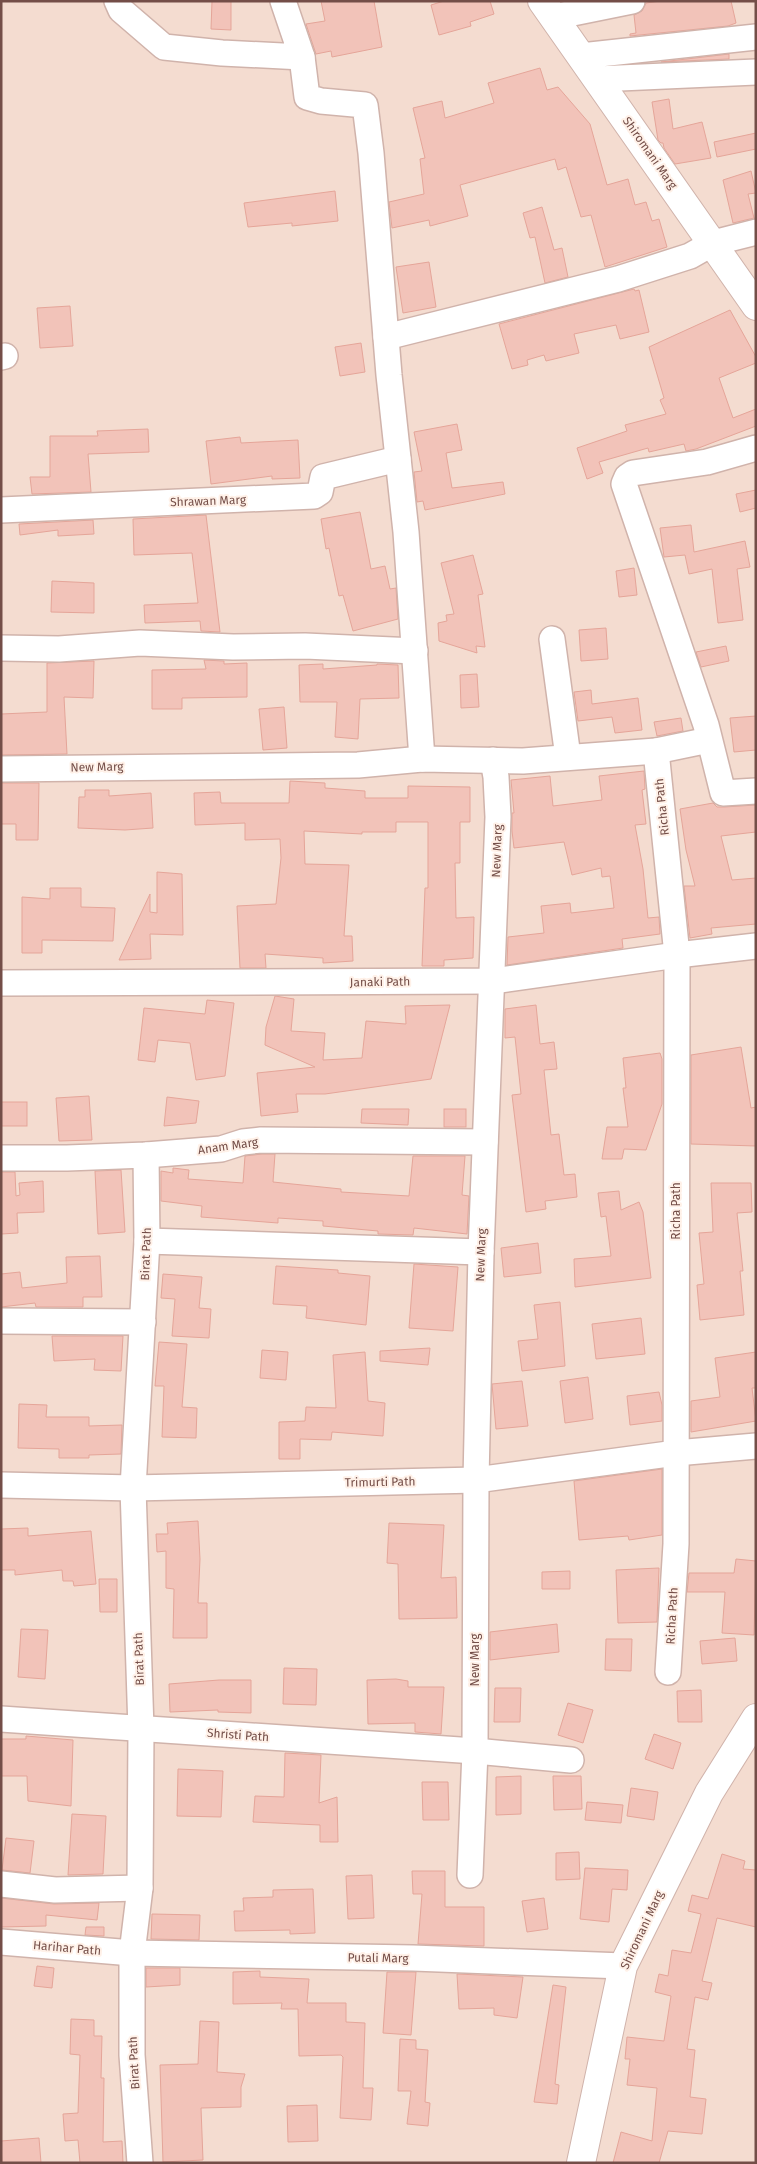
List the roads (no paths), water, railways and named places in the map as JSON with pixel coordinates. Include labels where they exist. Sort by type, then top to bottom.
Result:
[{"type":"street","points":[[117,1],[121,10],[164,48],[302,58]]},
{"type":"street","points":[[283,1],[302,58],[307,97],[365,105],[406,532],[422,759]]},
{"type":"street","points":[[547,9],[632,1]]},
{"type":"street","name":"Shiromani Marg","points":[[547,9],[756,306]]},
{"type":"street","points":[[580,56],[756,37]]},
{"type":"street","points":[[597,79],[756,72]]},
{"type":"street","points":[[386,337],[627,276],[690,256],[713,243],[756,232]]},
{"type":"street","points":[[756,448],[708,462],[633,473],[627,477],[624,484],[709,740],[723,794],[756,791]]},
{"type":"street","name":"Shrawan Marg","points":[[1,510],[314,496],[320,492],[324,477],[398,459]]},
{"type":"street","points":[[552,639],[568,757]]},
{"type":"street","points":[[1,648],[59,649],[140,643],[233,647],[305,646],[415,651]]},
{"type":"street","name":"New Marg","points":[[1,769],[358,765],[422,759],[522,761],[656,751],[709,740]]},
{"type":"street","name":"Richa Path","points":[[656,751],[676,955],[676,1544],[668,1672]]},
{"type":"street","name":"New Marg","points":[[470,1875],[475,1751],[476,1480],[481,1252],[498,818],[496,777],[493,760]]},
{"type":"street","name":"Janaki Path","points":[[1,983],[493,981],[676,955],[756,946]]},
{"type":"street","name":"Anam Marg","points":[[1,1158],[146,1155],[221,1149],[243,1142],[261,1140],[485,1142]]},
{"type":"street","name":"Birat Path","points":[[140,2163],[132,2055],[132,1953],[140,1888],[141,1729],[133,1488],[147,1241],[146,1155]]},
{"type":"street","points":[[147,1241],[481,1252]]},
{"type":"street","points":[[1,1321],[143,1322]]},
{"type":"street","name":"Trimurti Path","points":[[1,1485],[133,1488],[476,1480],[676,1453],[756,1446]]},
{"type":"street","name":"Shiromani Marg","points":[[581,2163],[623,1966],[709,1793],[756,1718]]},
{"type":"street","name":"Shristi Path","points":[[1,1719],[475,1751]]},
{"type":"street","points":[[475,1751],[572,1760]]},
{"type":"street","points":[[1,1884],[54,1890],[140,1888]]},
{"type":"street","name":"Harihar Path","points":[[1,1942],[132,1953]]},
{"type":"street","name":"Putali Marg","points":[[132,1953],[413,1958],[623,1966]]}]
